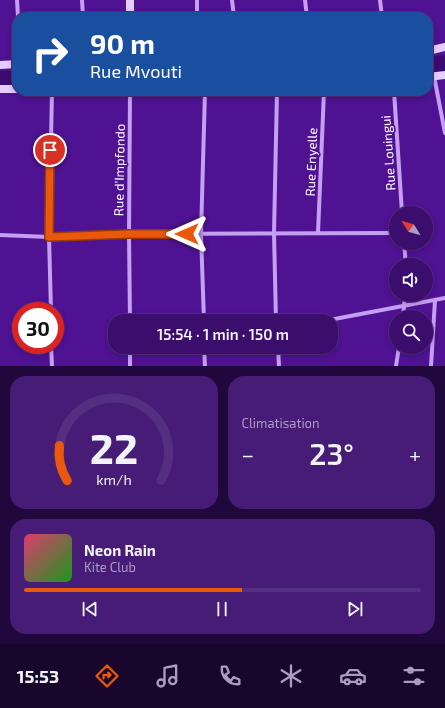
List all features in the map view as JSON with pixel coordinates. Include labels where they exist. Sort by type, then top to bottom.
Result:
[{"type":"main road","points":[[130,0],[130,12]]},
{"type":"main road","points":[[433,50],[445,47]]},
{"type":"main road","points":[[0,65],[12,64]]},
{"type":"main road","points":[[433,77],[445,75]]},
{"type":"main road","points":[[0,89],[12,89]]},
{"type":"street","points":[[16,0],[17,12]]},
{"type":"street","points":[[82,0],[83,12]]},
{"type":"street","points":[[197,0],[197,12]]},
{"type":"street","points":[[232,0],[233,12]]},
{"type":"street","points":[[305,0],[306,12]]},
{"type":"street","points":[[380,0],[381,12]]},
{"type":"street","points":[[433,85],[445,133]]},
{"type":"street","points":[[51,302],[49,237],[52,96]]},
{"type":"street","name":"Rue d'Impfondo","points":[[130,96],[130,314]]},
{"type":"street","points":[[204,314],[202,234],[205,96]]},
{"type":"street","points":[[276,314],[274,233],[277,96]]},
{"type":"street","name":"Rue Enyelle","points":[[318,233],[324,96]]},
{"type":"street","name":"Rue Louingui","points":[[394,96],[402,206]]},
{"type":"street","points":[[0,235],[49,237],[129,234],[389,233]]},
{"type":"street","points":[[338,318],[445,298]]},
{"type":"street","points":[[431,366],[435,300]]},
{"type":"street","points":[[404,310],[405,302]]},
{"type":"street","points":[[51,354],[52,366]]},
{"type":"street","points":[[130,354],[130,366]]},
{"type":"street","points":[[204,354],[205,366]]},
{"type":"street","points":[[278,354],[279,366]]},
{"type":"street","points":[[396,366],[398,354]]},
{"type":"waterway","points":[[433,65],[445,64]]},
{"type":"waterway","points":[[0,80],[12,80]]},
{"type":"route","points":[[50,150],[49,237],[129,234],[187,234]]}]
